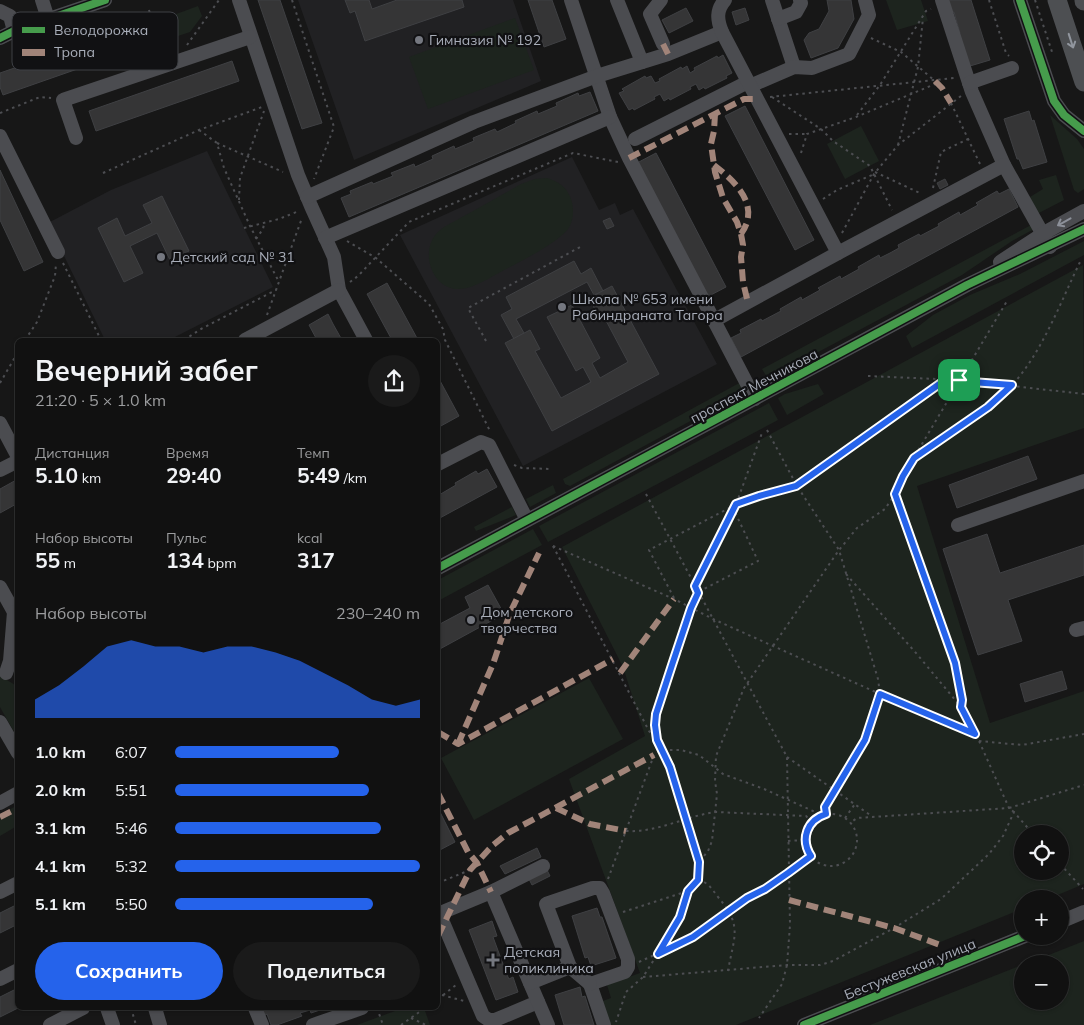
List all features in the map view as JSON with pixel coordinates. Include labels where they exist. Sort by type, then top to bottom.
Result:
[{"type":"main road","points":[[1057,0],[1084,82]]},
{"type":"street","points":[[42,0],[46,12]]},
{"type":"street","points":[[69,12],[105,0]]},
{"type":"street","points":[[239,0],[306,199],[330,236],[339,290],[365,338]]},
{"type":"street","points":[[572,0],[610,117],[632,165],[756,399]]},
{"type":"street","points":[[617,0],[642,62]]},
{"type":"street","points":[[627,22],[650,14],[661,0]]},
{"type":"street","points":[[725,0],[720,5],[717,13],[722,32],[749,84],[764,98],[775,134],[836,249]]},
{"type":"street","points":[[772,0],[794,67]]},
{"type":"street","points":[[778,19],[796,12],[801,3],[800,0]]},
{"type":"street","points":[[635,139],[749,84],[794,67],[812,68],[849,54],[869,15],[865,0]]},
{"type":"street","points":[[1020,0],[1054,101],[1064,115],[1084,131]]},
{"type":"street","points":[[942,2],[969,84],[1004,165],[1044,233],[1050,247]]},
{"type":"street","points":[[0,11],[10,16],[12,24]]},
{"type":"street","points":[[650,14],[663,44]]},
{"type":"street","points":[[0,38],[12,32]]},
{"type":"street","points":[[306,199],[474,122],[596,76],[668,54],[722,32]]},
{"type":"street","points":[[178,61],[250,37]]},
{"type":"street","points":[[969,84],[1012,63]]},
{"type":"street","points":[[76,138],[63,100],[152,70]]},
{"type":"street","points":[[330,236],[610,117]]},
{"type":"street","points":[[0,136],[58,252]]},
{"type":"street","points":[[715,320],[836,249],[898,221],[932,200],[1004,165]]},
{"type":"street","name":"проспект Мечникова","points":[[967,285],[1044,233],[1084,211]]},
{"type":"street","name":"проспект Мечникова","points":[[440,567],[967,285],[1050,247],[1084,229]]},
{"type":"street","points":[[248,338],[339,290]]},
{"type":"street","points":[[0,423],[15,451]]},
{"type":"street","points":[[440,463],[481,442],[489,445],[527,520]]},
{"type":"street","points":[[0,470],[15,462]]},
{"type":"street","points":[[958,524],[1084,481]]},
{"type":"street","points":[[0,587],[15,612]]},
{"type":"street","points":[[15,622],[10,661],[3,671],[15,678]]},
{"type":"street","points":[[0,722],[15,748]]},
{"type":"street","points":[[0,803],[15,795]]},
{"type":"street","points":[[440,913],[491,892],[544,866]]},
{"type":"street","points":[[0,892],[15,884]]},
{"type":"street","points":[[590,984],[624,972],[628,967],[628,959],[600,888],[593,888],[546,904],[570,967],[590,984],[604,1025]]},
{"type":"street","points":[[491,892],[548,1025]]},
{"type":"street","points":[[1069,918],[1083,913]]},
{"type":"street","points":[[440,919],[483,1016],[489,1020],[495,1020],[538,1002]]},
{"type":"street","name":"Бестужевская улица","points":[[804,1025],[1014,940]]},
{"type":"street","points":[[530,983],[570,967]]},
{"type":"street","points":[[0,979],[15,972]]},
{"type":"street","points":[[50,1025],[79,1010]]},
{"type":"street","points":[[108,1010],[113,1025]]},
{"type":"street","points":[[156,1010],[160,1025]]},
{"type":"street","points":[[256,1010],[262,1025]]},
{"type":"street","points":[[313,1025],[356,1010]]},
{"type":"path","points":[[178,54],[219,0]]},
{"type":"path","points":[[261,331],[306,199],[334,127],[292,0]]},
{"type":"path","points":[[989,0],[1006,53],[1012,63]]},
{"type":"path","points":[[1035,0],[1053,56]]},
{"type":"path","points":[[856,117],[880,85],[926,11],[942,2]]},
{"type":"path","points":[[898,145],[918,67],[923,16]]},
{"type":"path","points":[[860,33],[901,52],[935,81]]},
{"type":"path","points":[[775,134],[807,134],[856,117],[943,81]]},
{"type":"path","points":[[764,98],[914,82],[943,81],[969,84],[961,96],[898,145],[875,173],[836,249]]},
{"type":"path","points":[[0,113],[40,97],[63,100]]},
{"type":"path","points":[[764,98],[822,129],[833,141],[870,166],[898,221]]},
{"type":"path","points":[[951,103],[986,175]]},
{"type":"path","points":[[103,173],[199,130],[266,106],[240,178],[239,202]]},
{"type":"path","points":[[199,130],[217,143],[277,168],[306,199]]},
{"type":"path","points":[[794,172],[807,134]]},
{"type":"path","points":[[813,206],[837,190],[875,173],[932,200],[941,152],[968,139]]},
{"type":"path","points":[[217,143],[224,168],[239,202],[279,282]]},
{"type":"path","points":[[339,290],[358,276],[409,222],[573,154],[632,165]]},
{"type":"path","points":[[244,228],[279,219],[306,199]]},
{"type":"path","points":[[256,239],[263,229],[264,223]]},
{"type":"path","points":[[330,236],[376,258],[429,304],[443,329],[445,340],[492,436]]},
{"type":"path","points":[[486,341],[468,308],[582,246]]},
{"type":"path","points":[[26,338],[37,322],[55,276],[58,252]]},
{"type":"path","points":[[58,252],[100,338]]},
{"type":"path","points":[[914,458],[988,407],[1012,385],[1034,356],[1080,262]]},
{"type":"path","points":[[187,338],[276,290]]},
{"type":"path","points":[[699,862],[708,851],[712,841],[717,794],[716,756],[747,682],[839,550],[857,528],[885,508],[895,494],[903,476],[1007,301]]},
{"type":"path","points":[[0,383],[15,357]]},
{"type":"path","points":[[868,376],[959,380],[1084,394]]},
{"type":"path","points":[[674,599],[649,550],[736,504],[796,486],[945,380]]},
{"type":"path","points":[[767,430],[796,486],[839,550],[878,679],[880,694],[865,740],[825,807],[826,814]]},
{"type":"path","points":[[695,586],[734,510],[762,432]]},
{"type":"path","points":[[513,464],[522,468],[552,470]]},
{"type":"path","points":[[646,494],[787,757],[873,817]]},
{"type":"path","points":[[895,494],[955,663],[962,700],[961,707]]},
{"type":"path","points":[[657,740],[656,714],[691,608],[698,593],[758,561],[734,510]]},
{"type":"path","points":[[615,1025],[626,992],[643,977],[680,917],[688,891],[698,880],[699,862],[663,750],[649,731],[553,546],[674,599],[713,619],[880,694],[975,734]]},
{"type":"path","points":[[846,574],[961,707],[979,741],[1009,808],[1025,825]]},
{"type":"path","points":[[979,741],[1022,744],[1084,734]]},
{"type":"path","points":[[603,893],[654,755],[663,750],[681,750],[699,755],[723,774],[764,789],[812,812],[817,818]]},
{"type":"path","points":[[759,1018],[782,984],[787,965],[790,925],[787,757]]},
{"type":"path","points":[[850,823],[856,818],[1009,808],[1084,785]]},
{"type":"path","points":[[845,818],[855,804]]},
{"type":"path","points":[[626,831],[639,832],[686,818],[716,812],[806,816],[812,822]]},
{"type":"path","points":[[643,977],[787,965],[820,965],[833,961],[915,916],[941,898],[989,854],[1004,836],[1014,812]]},
{"type":"path","points":[[826,814],[836,814],[845,818],[850,823],[856,836],[855,849],[847,860],[835,865],[821,864],[811,856],[807,851],[805,840],[807,830],[812,822],[826,814]]},
{"type":"path","points":[[788,841],[805,840]]},
{"type":"path","points":[[628,967],[693,937],[811,856]]},
{"type":"path","points":[[440,882],[470,870]]},
{"type":"path","points":[[1069,874],[1083,889]]},
{"type":"path","points":[[698,880],[706,882],[730,910],[736,929],[728,971]]},
{"type":"path","points":[[611,916],[688,891]]},
{"type":"path","points":[[442,995],[466,978]]},
{"type":"path","points":[[442,995],[478,1005]]},
{"type":"path","points":[[132,1010],[136,1025]]},
{"type":"path","points":[[378,1010],[383,1025]]},
{"type":"path","points":[[401,1025],[422,1010]]},
{"type":"path","points":[[411,1018],[426,1025]]},
{"type":"shaded area","name":"Гимназия № 192","points":[[298,0],[513,0],[541,81],[354,160]]},
{"type":"shaded area","points":[[886,0],[921,0],[928,21],[897,30]]},
{"type":"shaded area","points":[[198,6],[202,16],[190,32],[178,36],[178,13]]},
{"type":"shaded area","points":[[515,18],[534,70],[428,109],[409,57]]},
{"type":"shaded area","points":[[1050,115],[1077,139],[1084,149],[1084,189],[1078,193],[1074,190]]},
{"type":"shaded area","points":[[861,126],[879,161],[845,179],[827,144]]},
{"type":"shaded area","name":"Детский сад № 31","points":[[207,151],[273,287],[173,338],[104,338],[48,223],[111,190]]},
{"type":"shaded area","name":"Школа № 653 имени Рабиндраната Тагора","points":[[572,157],[599,210],[615,203],[620,215],[633,209],[717,364],[523,466],[400,235]]},
{"type":"shaded area","points":[[1056,175],[1064,200],[1037,214],[1030,197],[1043,189],[1039,180]]},
{"type":"shaded area","points":[[547,178],[559,183],[564,188],[572,203],[573,214],[571,222],[562,236],[531,256],[488,279],[464,289],[455,289],[439,281],[430,266],[429,257],[433,239],[438,232],[447,225],[521,184],[535,179]]},
{"type":"shaded area","points":[[1033,224],[1036,228],[1012,241],[962,275],[768,379],[762,369]]},
{"type":"shaded area","points":[[1084,241],[1084,255],[912,348],[906,336],[933,315],[970,295],[1020,274]]},
{"type":"shaded area","points":[[1083,265],[1084,428],[917,486],[990,723],[1084,691],[1084,884],[1069,890],[1014,890],[1014,912],[736,1025],[608,1025],[600,1002],[611,998],[607,985],[640,973],[569,779],[645,736],[623,667],[562,547]]},
{"type":"shaded area","points":[[743,381],[746,391],[570,486],[565,484],[563,479]]},
{"type":"shaded area","points":[[818,384],[824,394],[787,415],[778,398]]},
{"type":"shaded area","points":[[769,403],[778,420],[548,542],[539,526]]},
{"type":"shaded area","points":[[553,485],[556,493],[530,507],[526,499]]},
{"type":"shaded area","points":[[512,507],[516,515],[476,531],[474,527]]},
{"type":"shaded area","points":[[533,529],[542,545],[440,600],[440,579]]},
{"type":"shaded area","points":[[0,676],[15,685],[15,733],[0,707]]},
{"type":"shaded area","points":[[589,678],[623,739],[474,820],[441,758]]},
{"type":"shaded area","points":[[14,807],[15,827],[0,836],[0,815]]},
{"type":"shaded area","points":[[1084,941],[1084,1025],[870,1025],[1014,968],[1014,1010],[1069,1010],[1069,955],[1049,955]]},
{"type":"shaded area","points":[[398,1010],[425,1010],[430,1025],[357,1025]]},
{"type":"building","points":[[258,0],[280,0],[322,123],[302,129]]},
{"type":"building","points":[[345,0],[369,0],[372,9],[397,0],[462,0],[464,7],[365,41],[355,11],[350,13]]},
{"type":"building","points":[[528,0],[552,0],[566,39],[544,47]]},
{"type":"building","points":[[827,0],[851,0],[854,19],[838,48],[811,58],[804,40],[809,33],[819,29],[829,11]]},
{"type":"building","points":[[947,0],[971,0],[990,60],[970,66],[957,33],[960,33],[954,12],[951,13]]},
{"type":"building","points":[[686,8],[693,21],[669,33],[662,20]]},
{"type":"building","points":[[745,8],[749,20],[736,25],[732,12]]},
{"type":"building","points":[[723,55],[732,73],[726,76],[727,78],[705,89],[704,87],[699,90],[696,84],[690,87],[691,89],[670,100],[669,98],[664,101],[660,94],[654,97],[655,99],[634,110],[633,108],[629,110],[619,93],[624,91],[622,89],[645,76],[646,78],[651,76],[655,83],[681,67],[682,69],[687,66],[690,73],[695,70],[694,68],[717,56],[718,58]]},
{"type":"building","points":[[232,61],[239,81],[96,131],[89,111]]},
{"type":"building","points":[[12,69],[74,70],[3,95],[0,87],[0,73]]},
{"type":"building","points":[[590,92],[598,111],[349,217],[341,198],[351,194],[350,191],[393,176],[391,173],[414,164],[415,167],[433,159],[432,156],[454,146],[455,149],[474,141],[473,138],[495,129],[497,132],[537,111],[538,114],[557,106],[556,103],[578,93],[579,96]]},
{"type":"building","points":[[745,106],[814,240],[795,250],[725,116]]},
{"type":"building","points":[[1029,111],[1032,121],[1034,120],[1047,162],[1023,169],[1019,159],[1017,159],[1004,119]]},
{"type":"building","points":[[656,153],[726,287],[707,297],[637,163]]},
{"type":"building","points":[[0,170],[43,262],[24,271],[0,220]]},
{"type":"building","points":[[945,179],[948,185],[940,189],[937,183]]},
{"type":"building","points":[[1009,189],[1018,207],[741,357],[731,338],[741,333],[740,330],[781,311],[780,309],[801,297],[802,300],[820,290],[818,288],[840,276],[841,279],[879,255],[880,258],[890,253],[899,248],[898,245],[939,226],[938,224],[959,212],[960,215],[997,191],[999,194]]},
{"type":"building","points":[[162,196],[189,251],[170,260],[157,233],[130,246],[143,273],[124,282],[98,228],[117,218],[125,236],[152,223],[143,205]]},
{"type":"building","points":[[610,218],[614,226],[607,229],[603,221]]},
{"type":"building","points":[[574,261],[581,274],[591,268],[603,291],[594,295],[587,282],[516,319],[524,333],[514,339],[501,315],[512,309],[506,297]]},
{"type":"building","points":[[387,283],[417,338],[391,338],[367,294]]},
{"type":"building","points":[[612,286],[659,374],[552,431],[505,343],[530,330],[540,349],[535,351],[561,398],[591,382],[583,367],[576,371],[547,317],[572,305],[600,358],[592,363],[600,378],[628,362],[603,315],[599,317],[589,298]]},
{"type":"building","points":[[328,314],[341,338],[316,338],[309,325]]},
{"type":"building","points":[[440,381],[459,416],[440,426]]},
{"type":"building","points":[[1028,456],[1037,479],[957,508],[949,485]]},
{"type":"building","points":[[487,469],[497,487],[440,518],[440,494],[476,471],[478,474]]},
{"type":"building","points":[[15,481],[15,505],[0,513],[0,489]]},
{"type":"building","points":[[987,534],[1000,573],[1084,545],[1084,575],[1008,600],[1022,641],[978,655],[943,549]]},
{"type":"building","name":"Дом детского творчества","points":[[488,585],[504,614],[440,649],[440,624],[470,608],[465,597]]},
{"type":"building","points":[[1062,671],[1067,689],[1025,702],[1020,684]]},
{"type":"building","points":[[440,812],[455,842],[440,850]]},
{"type":"building","points":[[537,848],[541,857],[505,874],[500,866]]},
{"type":"building","points":[[546,868],[550,876],[532,885],[528,877]]},
{"type":"building","points":[[15,906],[15,926],[0,933],[0,913]]},
{"type":"building","points":[[597,908],[616,958],[591,966],[588,957],[585,958],[572,916]]},
{"type":"building","points":[[492,921],[497,936],[493,937],[507,975],[509,979],[513,977],[518,992],[496,1000],[469,930]]},
{"type":"building","points":[[580,987],[582,997],[585,996],[594,1025],[564,1025],[555,995]]},
{"type":"building","points":[[15,990],[15,1010],[0,1017],[0,997]]},
{"type":"building","points":[[262,1010],[310,1010],[300,1013],[302,1016],[277,1025],[271,1025],[267,1014],[264,1016]]},
{"type":"marked path","points":[[663,44],[668,54]]},
{"type":"marked path","points":[[935,81],[942,88],[951,103]]},
{"type":"marked path","points":[[629,158],[744,99],[758,99]]},
{"type":"marked path","points":[[715,114],[711,144],[715,172],[723,198],[737,222],[741,234],[743,245],[741,257],[743,282],[748,303]]},
{"type":"marked path","points":[[714,165],[737,187],[747,204],[748,214],[741,234]]},
{"type":"marked path","points":[[458,744],[493,664],[510,613],[539,553]]},
{"type":"marked path","points":[[620,673],[674,599]]},
{"type":"marked path","points":[[440,733],[458,744],[613,659]]},
{"type":"marked path","points":[[440,932],[470,870],[492,846],[508,833],[654,755]]},
{"type":"marked path","points":[[440,797],[491,892]]},
{"type":"marked path","points":[[556,808],[590,824],[626,831]]},
{"type":"marked path","points":[[0,817],[15,810]]},
{"type":"marked path","points":[[789,900],[894,928],[943,946]]},
{"type":"cycle path","points":[[70,12],[105,0]]},
{"type":"cycle path","points":[[1020,0],[1054,101],[1064,115],[1084,131]]},
{"type":"cycle path","points":[[0,38],[12,32]]},
{"type":"cycle path","points":[[440,567],[967,285],[1084,229]]},
{"type":"cycle path","points":[[804,1025],[1014,940]]},
{"type":"place","name":"Гимназия № 192","points":[[419,40]]},
{"type":"place","name":"Детский сад № 31","points":[[161,257]]},
{"type":"place","name":"Школа № 653 имени Рабиндраната Тагора","points":[[562,307]]},
{"type":"place","name":"Дом детского творчества","points":[[471,620]]},
{"type":"place","name":"Детская поликлиника","points":[[493,960]]},
{"type":"route","points":[[945,380],[959,380],[1012,385],[988,407],[914,458],[895,494],[955,663],[962,700],[961,707],[975,734],[880,694],[865,740],[825,807],[826,814],[814,820],[807,830],[805,840],[807,851],[811,856],[765,889],[747,898],[693,937],[658,954],[680,917],[688,891],[698,880],[699,862],[670,767],[657,740],[656,714],[691,608],[698,593],[695,586],[736,504],[796,486],[809,479],[945,380]]}]
